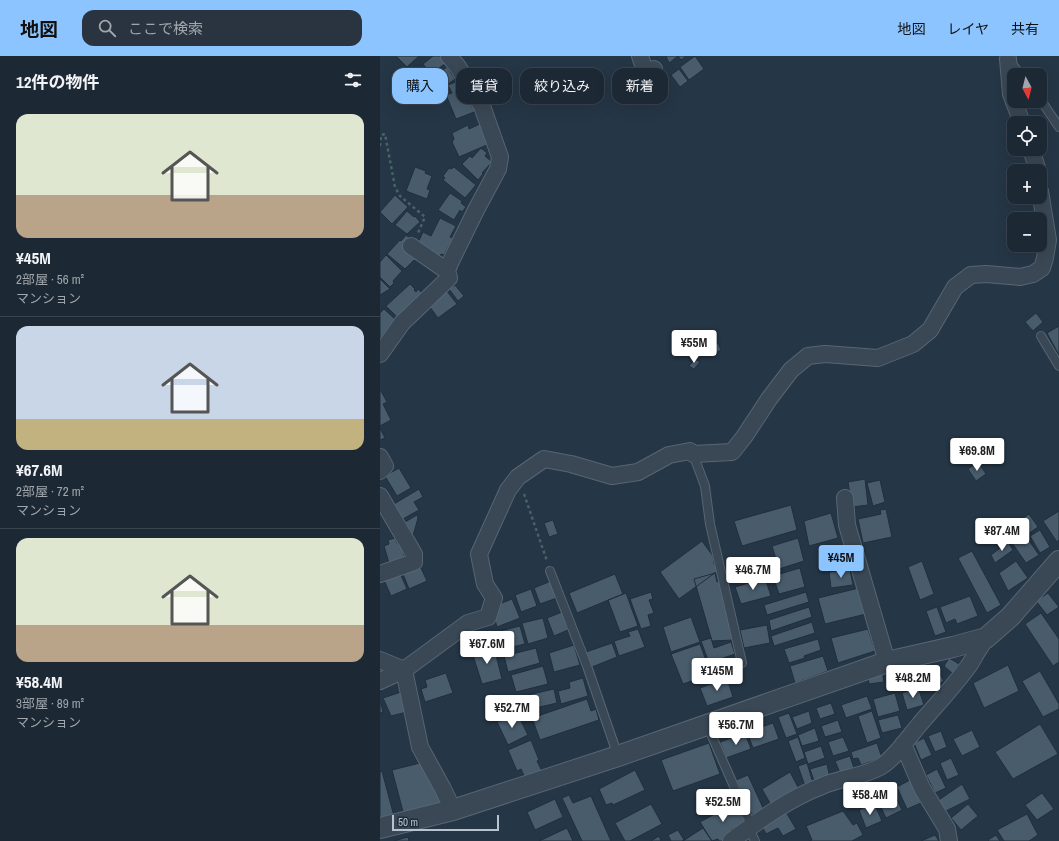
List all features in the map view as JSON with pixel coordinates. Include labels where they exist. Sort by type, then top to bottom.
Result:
[{"type":"street","points":[[447,271],[476,210],[498,170],[500,157],[482,106],[458,67],[449,56]]},
{"type":"street","points":[[640,56],[645,68]]},
{"type":"street","points":[[1007,57],[1011,94],[1019,116]]},
{"type":"street","points":[[380,681],[404,670],[468,623],[488,617],[494,598],[485,584],[479,554],[508,490],[518,476],[544,459],[571,464],[612,476],[638,472],[669,454],[690,451],[693,454],[732,452],[791,370],[808,356],[825,354],[878,358],[913,344],[930,330],[955,287],[970,275],[986,274],[1020,277],[1033,274],[1042,268],[1046,258],[1048,240],[1042,204]]},
{"type":"street","points":[[380,354],[402,323],[449,278],[447,271],[411,246]]},
{"type":"street","points":[[380,457],[385,466],[380,471]]},
{"type":"street","points":[[380,496],[414,554],[414,562],[380,574]]},
{"type":"street","points":[[845,498],[846,525],[887,662]]},
{"type":"street","points":[[731,841],[752,831],[781,807],[819,787],[880,767],[903,744],[969,665],[986,638],[1010,617],[1059,561]]},
{"type":"street","points":[[380,828],[453,810],[618,756],[887,662],[986,638]]},
{"type":"street","points":[[380,660],[404,670]]},
{"type":"street","points":[[404,670],[420,747],[453,810]]},
{"type":"street","points":[[903,744],[922,788],[948,829],[949,841]]},
{"type":"lane","points":[[1007,57],[1016,68]]},
{"type":"lane","points":[[1046,108],[1059,127]]},
{"type":"lane","points":[[1041,336],[1059,366]]},
{"type":"lane","points":[[693,454],[705,486],[710,524],[742,662]]},
{"type":"lane","points":[[550,571],[587,666],[618,756]]},
{"type":"lane","points":[[707,724],[752,831]]},
{"type":"path","points":[[380,146],[381,135],[385,134],[395,187],[400,196],[426,217],[411,246]]},
{"type":"path","points":[[518,476],[550,571]]},
{"type":"building","points":[[396,56],[419,56],[407,67]]},
{"type":"building","points":[[433,56],[440,56],[446,63],[439,68],[426,68],[423,64]]},
{"type":"building","points":[[666,56],[678,56],[669,63]]},
{"type":"building","points":[[678,56],[686,56],[681,60]]},
{"type":"building","points":[[695,56],[704,69],[689,80],[680,67]]},
{"type":"building","points":[[448,68],[455,79],[448,84]]},
{"type":"building","points":[[679,69],[688,81],[680,87],[671,75]]},
{"type":"building","points":[[456,82],[456,104],[471,104],[472,107],[475,106],[477,111],[456,119],[448,100],[448,94],[452,93],[448,85]]},
{"type":"building","points":[[480,124],[489,144],[459,157],[452,142],[454,139],[452,133],[468,125],[469,129]]},
{"type":"building","points":[[481,148],[487,153],[485,156],[492,162],[478,180],[462,164],[470,156],[472,158]]},
{"type":"building","points":[[415,167],[426,171],[425,173],[432,176],[427,189],[430,190],[427,199],[406,191]]},
{"type":"building","points":[[454,167],[476,185],[465,198],[443,180],[445,178],[443,176],[449,168],[451,169]]},
{"type":"building","points":[[450,193],[462,201],[461,203],[466,207],[462,212],[460,210],[454,220],[438,210]]},
{"type":"building","points":[[395,195],[408,207],[392,224],[380,212]]},
{"type":"building","points":[[407,211],[414,217],[415,216],[420,222],[407,234],[395,225]]},
{"type":"building","points":[[440,218],[456,226],[450,237],[453,238],[444,255],[441,254],[440,257],[417,245],[423,232],[431,236]]},
{"type":"building","points":[[406,235],[412,240],[417,259],[405,269],[387,254]]},
{"type":"building","points":[[386,255],[402,271],[390,287],[380,277],[380,262]]},
{"type":"building","points":[[380,279],[390,289],[380,295]]},
{"type":"building","points":[[410,284],[416,292],[418,289],[424,295],[399,319],[386,306]]},
{"type":"building","points":[[455,285],[464,296],[458,301],[449,289]]},
{"type":"building","points":[[446,290],[457,304],[438,318],[427,303]]},
{"type":"building","points":[[384,309],[397,321],[381,338],[380,313]]},
{"type":"building","points":[[1036,313],[1043,322],[1033,331],[1025,322]]},
{"type":"building","points":[[1059,326],[1059,355],[1047,333]]},
{"type":"building","points":[[718,343],[721,350],[711,355],[708,349]]},
{"type":"building","points":[[695,359],[700,362],[694,369],[689,366]]},
{"type":"building","points":[[380,389],[387,402],[383,404],[391,420],[380,426]]},
{"type":"building","points":[[380,428],[385,438],[380,440]]},
{"type":"building","points":[[978,462],[986,474],[976,481],[968,469]]},
{"type":"building","points":[[399,468],[411,488],[397,496],[385,476]]},
{"type":"building","points":[[865,479],[868,505],[852,507],[848,482]]},
{"type":"building","points":[[880,480],[885,502],[873,506],[867,483]]},
{"type":"building","points":[[419,489],[423,497],[414,502],[419,510],[401,520],[394,504]]},
{"type":"building","points":[[791,505],[797,530],[742,546],[734,521]]},
{"type":"building","points":[[886,509],[892,537],[863,543],[858,519],[881,514],[880,510]]},
{"type":"building","points":[[1059,511],[1059,540],[1057,542],[1043,521]]},
{"type":"building","points":[[831,513],[838,538],[809,546],[804,521]]},
{"type":"building","points":[[1029,514],[1038,527],[1028,534],[1019,521]]},
{"type":"building","points":[[417,515],[418,518],[413,536],[405,522]]},
{"type":"building","points":[[553,520],[558,534],[549,537],[544,523]]},
{"type":"building","points":[[1040,530],[1050,547],[1040,553],[1030,536]]},
{"type":"building","points":[[1023,532],[1039,555],[1026,563],[1010,540]]},
{"type":"building","points":[[395,538],[397,543],[400,542],[405,558],[389,563],[384,546],[389,544],[388,540]]},
{"type":"building","points":[[798,538],[804,561],[779,569],[772,546]]},
{"type":"building","points":[[702,541],[713,556],[714,564],[719,570],[679,599],[660,572]]},
{"type":"building","points":[[1008,542],[1013,550],[995,563],[991,555]]},
{"type":"building","points":[[844,550],[846,563],[825,566],[822,552]]},
{"type":"building","points":[[972,551],[1001,605],[987,613],[958,558]]},
{"type":"building","points":[[922,561],[934,594],[920,600],[908,567]]},
{"type":"building","points":[[1016,561],[1028,578],[1008,591],[999,573]]},
{"type":"building","points":[[420,566],[427,581],[409,589],[403,574]]},
{"type":"building","points":[[800,568],[805,587],[779,594],[773,576]]},
{"type":"building","points":[[850,570],[853,585],[831,588],[829,572]]},
{"type":"building","points":[[400,573],[407,589],[391,596],[384,580]]},
{"type":"building","points":[[715,573],[717,582],[721,581],[734,640],[712,641],[694,579]]},
{"type":"building","points":[[615,574],[623,594],[577,613],[569,593]]},
{"type":"building","points":[[765,578],[771,596],[741,604],[735,587]]},
{"type":"building","points":[[551,581],[557,598],[540,604],[534,588]]},
{"type":"building","points":[[859,588],[866,614],[825,624],[818,598]]},
{"type":"building","points":[[531,589],[537,606],[521,612],[515,595]]},
{"type":"building","points":[[651,592],[653,599],[649,600],[654,613],[648,615],[651,626],[641,629],[630,599]]},
{"type":"building","points":[[806,592],[809,602],[767,615],[764,605]]},
{"type":"building","points":[[626,593],[638,626],[620,632],[608,600]]},
{"type":"building","points":[[1048,593],[1059,607],[1047,615],[1036,601]]},
{"type":"building","points":[[970,596],[978,616],[957,624],[955,619],[946,623],[940,607]]},
{"type":"building","points":[[512,599],[520,618],[497,627],[494,617],[497,605]]},
{"type":"building","points":[[809,607],[812,617],[771,631],[769,620]]},
{"type":"building","points":[[937,607],[946,632],[935,636],[926,611]]},
{"type":"building","points":[[562,612],[568,630],[554,636],[547,618]]},
{"type":"building","points":[[1041,613],[1059,639],[1059,662],[1053,666],[1025,624]]},
{"type":"building","points":[[691,617],[700,642],[671,652],[663,627]]},
{"type":"building","points":[[543,618],[548,638],[528,644],[522,623]]},
{"type":"building","points":[[812,622],[815,633],[774,646],[771,636]]},
{"type":"building","points":[[767,625],[770,643],[744,648],[740,630]]},
{"type":"building","points":[[520,626],[525,644],[504,649],[500,631]]},
{"type":"building","points":[[638,629],[645,647],[619,656],[614,641],[630,636],[628,632]]},
{"type":"building","points":[[868,629],[875,651],[838,663],[831,638]]},
{"type":"building","points":[[711,638],[714,648],[731,642],[735,654],[709,663],[701,641]]},
{"type":"building","points":[[818,639],[821,650],[804,656],[805,658],[789,663],[784,649]]},
{"type":"building","points":[[612,643],[617,657],[592,667],[586,652]]},
{"type":"building","points":[[700,644],[711,674],[683,684],[671,654]]},
{"type":"building","points":[[574,645],[580,665],[554,672],[549,653]]},
{"type":"building","points":[[494,647],[502,679],[482,684],[472,652]]},
{"type":"building","points":[[536,648],[540,663],[508,672],[504,656]]},
{"type":"building","points":[[823,656],[828,671],[795,683],[790,666]]},
{"type":"building","points":[[949,658],[959,664],[953,674],[944,666]]},
{"type":"building","points":[[903,665],[905,675],[892,678],[888,671]]},
{"type":"building","points":[[1008,665],[1019,691],[984,708],[973,683]]},
{"type":"building","points":[[543,666],[548,684],[516,692],[511,675]]},
{"type":"building","points":[[882,671],[884,682],[869,684],[868,677]]},
{"type":"building","points":[[938,671],[944,681],[929,689],[922,679]]},
{"type":"building","points":[[1040,671],[1059,704],[1059,709],[1043,717],[1022,681]]},
{"type":"building","points":[[446,673],[453,693],[425,702],[421,689],[427,687],[425,680]]},
{"type":"building","points":[[583,678],[588,696],[561,704],[558,691],[570,688],[569,682]]},
{"type":"building","points":[[727,678],[733,697],[707,706],[700,688]]},
{"type":"building","points":[[918,687],[924,705],[907,710],[902,693]]},
{"type":"building","points":[[554,689],[557,703],[523,711],[519,697]]},
{"type":"building","points":[[401,692],[407,712],[391,716],[383,698]]},
{"type":"building","points":[[895,693],[900,711],[878,717],[873,699]]},
{"type":"building","points":[[867,696],[872,709],[846,718],[841,705]]},
{"type":"building","points":[[587,699],[591,711],[596,709],[599,720],[540,740],[532,718]]},
{"type":"building","points":[[831,703],[835,714],[820,719],[816,708]]},
{"type":"building","points":[[380,704],[383,712],[380,713]]},
{"type":"building","points":[[809,711],[812,723],[797,729],[792,717]]},
{"type":"building","points":[[872,711],[881,738],[867,743],[858,716]]},
{"type":"building","points":[[517,713],[528,735],[508,745],[497,722]]},
{"type":"building","points":[[789,713],[797,734],[786,738],[778,717]]},
{"type":"building","points":[[898,715],[902,728],[882,733],[878,720]]},
{"type":"building","points":[[838,720],[842,732],[825,737],[821,726]]},
{"type":"building","points":[[773,723],[779,739],[753,748],[747,732]]},
{"type":"building","points":[[1040,724],[1058,754],[1013,779],[995,752]]},
{"type":"building","points":[[815,728],[819,741],[802,746],[798,735]]},
{"type":"building","points":[[972,730],[980,747],[962,756],[953,739]]},
{"type":"building","points":[[941,731],[947,747],[935,752],[928,736]]},
{"type":"building","points":[[745,733],[751,749],[726,758],[720,742]]},
{"type":"building","points":[[798,737],[805,758],[796,762],[788,741]]},
{"type":"building","points":[[843,737],[849,751],[833,756],[828,742]]},
{"type":"building","points":[[924,738],[932,755],[921,760],[914,743]]},
{"type":"building","points":[[531,740],[539,760],[537,761],[544,775],[527,782],[521,769],[517,771],[508,750]]},
{"type":"building","points":[[709,743],[720,774],[673,791],[661,760]]},
{"type":"building","points":[[877,743],[882,758],[861,765],[858,758],[853,759],[851,752]]},
{"type":"building","points":[[821,746],[825,758],[808,764],[804,752]]},
{"type":"building","points":[[850,756],[854,768],[840,773],[835,761]]},
{"type":"building","points":[[951,758],[959,775],[947,780],[940,763]]},
{"type":"building","points":[[424,762],[443,808],[405,819],[392,770]]},
{"type":"building","points":[[807,763],[813,783],[805,786],[798,766]]},
{"type":"building","points":[[827,764],[830,778],[814,781],[810,769]]},
{"type":"building","points":[[937,769],[946,788],[935,793],[926,775]]},
{"type":"building","points":[[635,770],[645,790],[613,805],[612,803],[606,805],[599,789]]},
{"type":"building","points":[[382,771],[395,820],[380,823],[380,772]]},
{"type":"building","points":[[790,772],[799,789],[771,805],[762,789]]},
{"type":"building","points":[[748,775],[764,810],[752,815],[736,780]]},
{"type":"building","points":[[910,780],[921,803],[907,809],[897,787]]},
{"type":"building","points":[[962,784],[970,799],[942,813],[936,802]]},
{"type":"building","points":[[893,792],[902,810],[886,818],[878,801]]},
{"type":"building","points":[[1042,793],[1054,809],[1037,820],[1025,805]]},
{"type":"building","points":[[569,795],[573,803],[591,796],[611,841],[582,841],[562,798]]},
{"type":"building","points":[[555,799],[563,817],[535,830],[527,812]]},
{"type":"building","points":[[735,803],[746,822],[731,830],[733,834],[722,841],[719,841],[718,839],[712,841],[700,822]]},
{"type":"building","points":[[874,803],[882,821],[866,828],[859,810]]},
{"type":"building","points":[[651,804],[662,824],[630,841],[625,841],[615,823]]},
{"type":"building","points":[[968,804],[978,816],[961,830],[951,818]]},
{"type":"building","points":[[843,811],[853,825],[857,823],[863,835],[852,841],[809,841],[812,840],[806,826]]},
{"type":"building","points":[[786,812],[796,829],[783,836],[778,828],[766,834],[762,826]]},
{"type":"building","points":[[1027,814],[1038,835],[1029,841],[1004,841],[997,830]]},
{"type":"building","points":[[567,828],[573,841],[539,841]]},
{"type":"building","points":[[703,828],[712,841],[683,841]]},
{"type":"building","points":[[678,830],[684,840],[671,841],[668,835]]},
{"type":"building","points":[[935,835],[939,841],[921,841]]},
{"type":"building","points":[[996,835],[1000,841],[988,840]]},
{"type":"building","points":[[659,836],[661,841],[651,841]]},
{"type":"building","points":[[408,837],[409,841],[394,841]]}]
